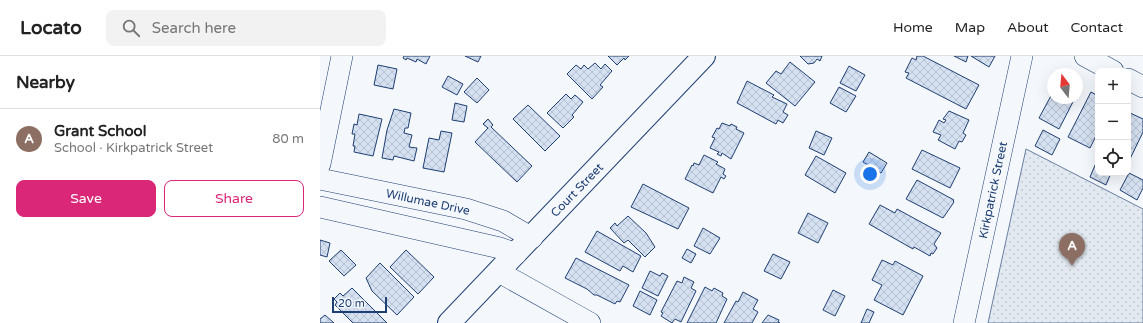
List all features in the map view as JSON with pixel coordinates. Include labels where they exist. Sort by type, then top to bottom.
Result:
[{"type":"main road","name":"Court Street","points":[[449,323],[532,238],[704,56]]},
{"type":"street","points":[[320,164],[342,56]]},
{"type":"street","name":"Kirkpatrick Street","points":[[964,323],[1022,56]]},
{"type":"street","points":[[1084,56],[1107,68]]},
{"type":"street","points":[[1131,81],[1143,87]]},
{"type":"street","name":"Willumae Drive","points":[[320,179],[466,209],[503,221],[532,238]]},
{"type":"street","points":[[320,207],[500,248],[516,254]]},
{"type":"street","points":[[499,272],[590,323]]},
{"type":"shaded area","points":[[1026,149],[1143,209],[1143,323],[988,323]]},
{"type":"building","points":[[404,56],[430,56],[426,64],[417,59],[416,62],[407,58],[406,60],[403,58]]},
{"type":"building","points":[[465,56],[481,56],[478,62]]},
{"type":"building","points":[[608,56],[629,56],[625,60],[624,58],[617,65]]},
{"type":"building","points":[[800,56],[822,56],[820,61],[817,59],[814,63],[808,64]]},
{"type":"building","points":[[917,56],[923,56],[979,85],[966,109],[906,78],[909,73],[905,72],[912,58],[916,60]]},
{"type":"building","points":[[954,56],[968,56],[966,62]]},
{"type":"building","points":[[971,56],[995,56],[989,67]]},
{"type":"building","points":[[790,62],[815,82],[795,106],[766,83],[776,71],[781,74]]},
{"type":"building","points":[[595,63],[601,69],[605,64],[612,71],[600,85],[603,87],[592,99],[567,74],[576,65],[581,69],[584,65],[588,69]]},
{"type":"building","points":[[378,65],[397,69],[393,89],[374,85]]},
{"type":"building","points":[[849,66],[865,75],[856,91],[840,83]]},
{"type":"building","points":[[448,76],[463,84],[457,95],[442,87]]},
{"type":"building","points":[[477,78],[489,90],[477,103],[464,92]]},
{"type":"building","points":[[747,81],[774,95],[772,97],[787,104],[783,112],[788,115],[783,123],[778,120],[776,124],[737,103]]},
{"type":"building","points":[[839,87],[856,96],[846,112],[830,103]]},
{"type":"building","points":[[1091,92],[1095,94],[1095,138],[1090,148],[1068,137]]},
{"type":"building","points":[[566,94],[571,99],[575,95],[583,102],[572,115],[574,117],[563,128],[547,113]]},
{"type":"building","points":[[455,103],[467,106],[464,122],[452,120]]},
{"type":"building","points":[[1047,103],[1072,104],[1059,129],[1039,118]]},
{"type":"building","points":[[528,105],[560,136],[545,151],[513,119]]},
{"type":"building","points":[[394,109],[411,113],[408,128],[405,128],[404,133],[412,135],[409,147],[417,148],[414,161],[394,156],[393,160],[382,158],[387,130]]},
{"type":"building","points":[[949,111],[969,120],[963,133],[966,135],[962,142],[959,141],[955,149],[938,140],[941,135],[933,132],[939,120],[944,123],[946,120],[943,119]]},
{"type":"building","points":[[1131,113],[1143,119],[1143,132],[1131,157]]},
{"type":"building","points":[[359,114],[382,119],[373,156],[354,152],[355,146],[353,146],[355,134],[352,134],[354,124],[357,125]]},
{"type":"building","points":[[488,119],[493,125],[491,127],[532,166],[517,182],[475,142],[488,128],[483,124]]},
{"type":"building","points":[[722,123],[730,126],[731,124],[737,127],[736,129],[744,133],[731,159],[722,153],[721,156],[717,154],[719,152],[710,148],[715,138],[712,137]]},
{"type":"building","points":[[1043,130],[1060,139],[1052,155],[1035,146]]},
{"type":"building","points":[[441,131],[452,133],[444,172],[423,168],[429,138],[439,140]]},
{"type":"building","points":[[816,131],[832,138],[824,155],[809,148]]},
{"type":"building","points":[[922,150],[960,168],[950,188],[912,169]]},
{"type":"building","points":[[869,152],[887,163],[881,173],[863,162]]},
{"type":"building","points":[[704,155],[718,162],[716,164],[725,169],[723,174],[726,176],[724,179],[721,177],[713,193],[685,179],[692,165],[693,166],[694,163],[699,165]]},
{"type":"building","points":[[816,156],[846,173],[835,193],[805,175]]},
{"type":"building","points":[[1095,165],[1095,176],[1110,176],[1106,185],[1090,177]]},
{"type":"building","points":[[1131,174],[1143,180],[1143,188],[1137,200],[1120,190],[1127,176],[1131,176]]},
{"type":"building","points":[[917,180],[954,200],[943,218],[906,199]]},
{"type":"building","points":[[643,184],[689,208],[678,229],[631,207]]},
{"type":"building","points":[[880,205],[895,213],[897,209],[941,233],[934,244],[937,248],[933,254],[931,253],[930,256],[914,247],[913,249],[869,224]]},
{"type":"building","points":[[808,213],[828,223],[818,243],[798,233]]},
{"type":"building","points":[[628,216],[646,233],[655,247],[645,257],[628,240],[624,243],[610,228],[615,223],[617,226]]},
{"type":"building","points":[[703,228],[720,238],[710,254],[694,246]]},
{"type":"building","points":[[597,231],[641,256],[633,272],[623,266],[620,271],[585,252]]},
{"type":"building","points":[[320,240],[330,243],[327,257],[320,255]]},
{"type":"building","points":[[687,249],[696,254],[691,263],[682,258]]},
{"type":"building","points":[[341,250],[356,265],[344,276],[329,261]]},
{"type":"building","points":[[406,250],[434,277],[418,294],[390,267]]},
{"type":"building","points":[[773,254],[790,262],[781,279],[764,271]]},
{"type":"building","points":[[576,258],[629,285],[620,302],[617,301],[615,304],[594,295],[587,289],[565,278]]},
{"type":"building","points":[[882,260],[893,265],[895,261],[923,276],[903,315],[874,300],[882,285],[872,280]]},
{"type":"building","points":[[380,263],[414,297],[397,315],[372,291],[366,278]]},
{"type":"building","points":[[650,271],[660,276],[662,273],[668,276],[658,296],[642,288]]},
{"type":"building","points":[[684,277],[694,282],[691,288],[696,291],[681,322],[675,319],[672,323],[661,316],[663,313],[661,312],[677,281],[682,283]]},
{"type":"building","points":[[705,287],[712,291],[714,288],[723,293],[722,296],[727,299],[716,323],[687,323]]},
{"type":"building","points":[[352,288],[387,323],[353,323],[335,305],[337,302],[334,299],[340,293],[343,296]]},
{"type":"building","points":[[833,290],[845,296],[835,316],[823,310]]},
{"type":"building","points":[[640,291],[657,300],[650,315],[633,306]]},
{"type":"building","points":[[743,292],[758,300],[753,309],[758,312],[752,323],[724,323],[736,301],[738,302]]},
{"type":"building","points":[[867,309],[874,312],[869,323],[861,323]]},
{"type":"building","points":[[325,315],[334,323],[320,323],[320,319]]},
{"type":"building","points":[[768,315],[779,320],[778,322],[780,323],[762,323]]},
{"type":"place","name":"Grant School","points":[[1072,266]]}]
